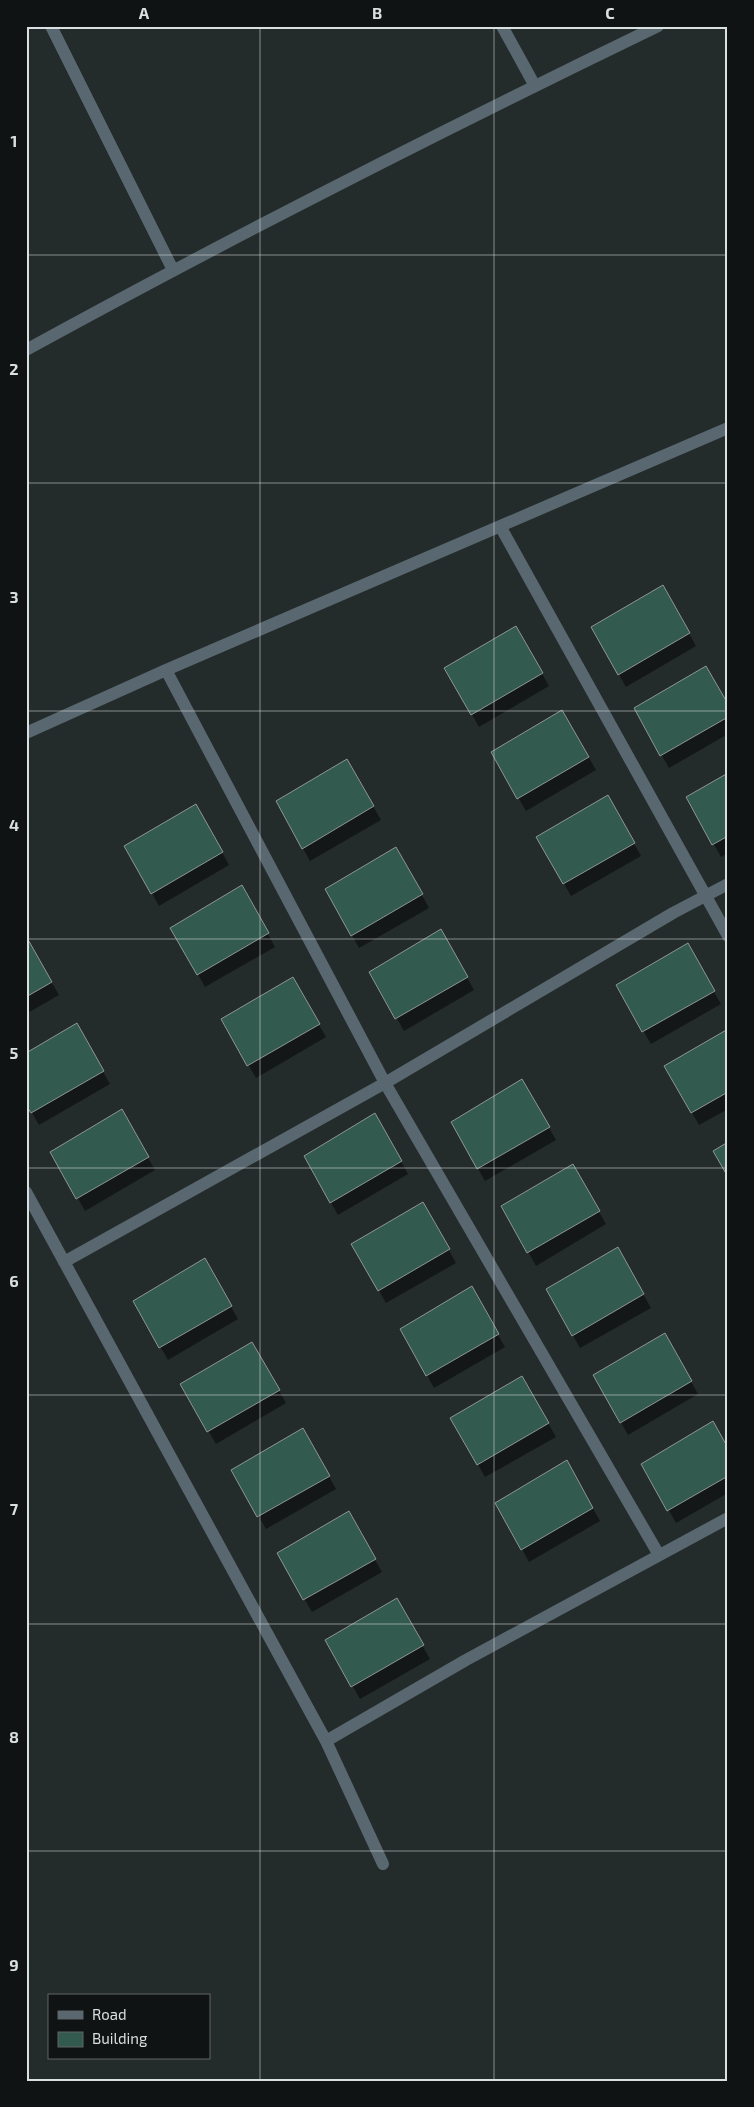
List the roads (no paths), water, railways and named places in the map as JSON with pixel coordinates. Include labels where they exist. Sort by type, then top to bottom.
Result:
[{"type":"street","points":[[51,26],[173,270]]},
{"type":"street","points":[[502,26],[535,86]]},
{"type":"street","points":[[26,350],[173,270],[535,86],[658,26]]},
{"type":"street","points":[[26,733],[166,670],[728,428]]},
{"type":"street","points":[[500,526],[728,936]]},
{"type":"street","points":[[166,670],[385,1083],[659,1555]]},
{"type":"street","points":[[64,1262],[385,1083],[664,918],[728,884]]},
{"type":"street","points":[[26,1192],[326,1741],[384,1864]]},
{"type":"street","points":[[326,1741],[466,1660],[728,1518]]}]
